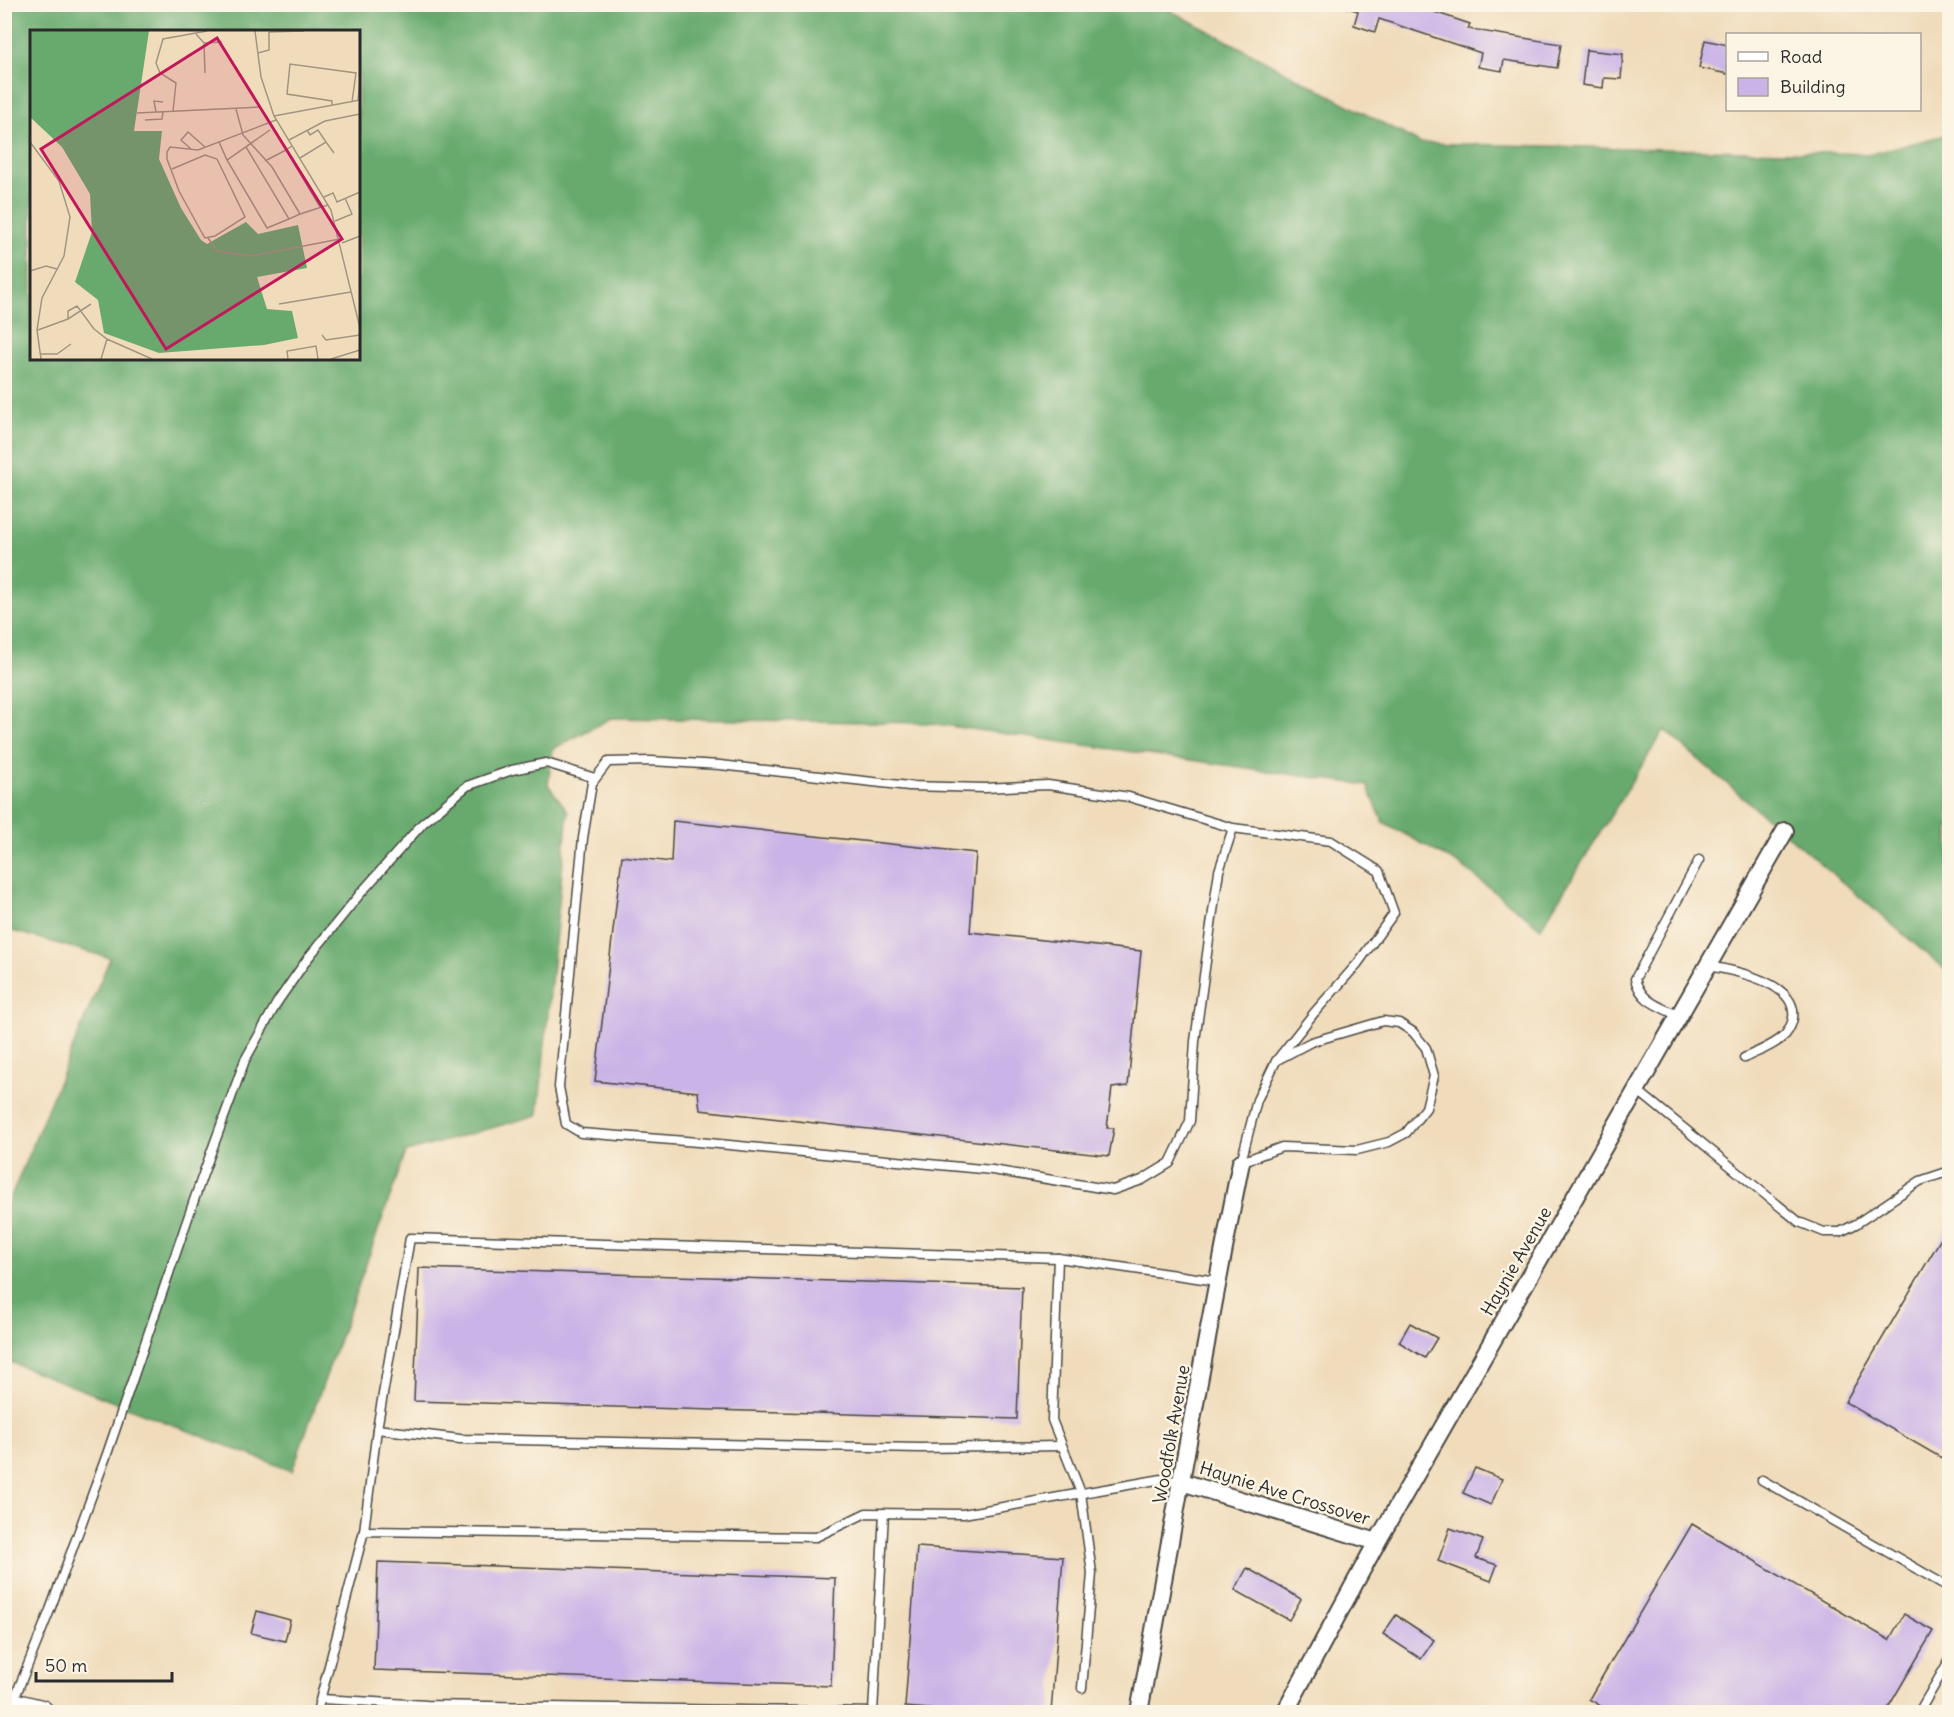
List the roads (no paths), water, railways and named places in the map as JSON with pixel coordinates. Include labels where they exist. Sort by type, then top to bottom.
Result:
[{"type":"main road","points":[[8,1704],[41,1713]]},
{"type":"street","name":"Haynie Avenue","points":[[1285,1713],[1377,1542],[1785,831]]},
{"type":"street","name":"Woodfolk Avenue","points":[[1139,1713],[1217,1281],[1242,1162]]},
{"type":"street","name":"Haynie Ave Crossover","points":[[1182,1482],[1377,1542]]},
{"type":"lane","points":[[1233,828],[1220,871],[1210,932],[1195,1041],[1190,1121],[1170,1163],[1142,1180],[1113,1190],[992,1170],[698,1142],[581,1134],[566,1124],[559,1087],[583,838],[592,783],[608,762],[651,761],[720,765],[909,786],[985,788],[1048,785],[1129,797],[1233,828],[1330,841],[1379,871],[1394,913],[1358,963],[1276,1060],[1257,1100],[1242,1162]]},
{"type":"lane","points":[[8,1704],[61,1579],[107,1454],[202,1178],[246,1060],[278,1001],[308,958],[423,822],[467,786],[512,770],[546,764],[595,778]]},
{"type":"lane","points":[[1678,1016],[1646,999],[1638,991],[1635,979],[1700,860]]},
{"type":"lane","points":[[1708,966],[1756,977],[1784,994],[1792,1006],[1793,1016],[1790,1028],[1785,1035],[1771,1045],[1744,1058]]},
{"type":"lane","points":[[1242,1162],[1282,1147],[1357,1150],[1389,1142],[1406,1133],[1426,1108],[1434,1076],[1426,1048],[1413,1032],[1399,1023],[1383,1021],[1311,1042],[1276,1060]]},
{"type":"lane","points":[[1637,1090],[1799,1222],[1824,1232],[1840,1232],[1856,1224],[1920,1181],[1950,1171]]},
{"type":"lane","points":[[317,1713],[364,1531],[377,1429],[410,1238],[1058,1258],[1217,1281]]},
{"type":"lane","points":[[1058,1258],[1052,1420],[1081,1493],[1092,1573],[1082,1688]]},
{"type":"lane","points":[[377,1429],[472,1439],[920,1448],[1062,1446]]},
{"type":"lane","points":[[364,1531],[816,1537],[866,1513],[963,1515],[1162,1479],[1182,1482]]},
{"type":"lane","points":[[1762,1480],[1950,1588]]},
{"type":"lane","points":[[321,1700],[427,1705],[873,1712],[884,1513]]},
{"type":"lane","points":[[1919,1713],[1950,1659]]}]
